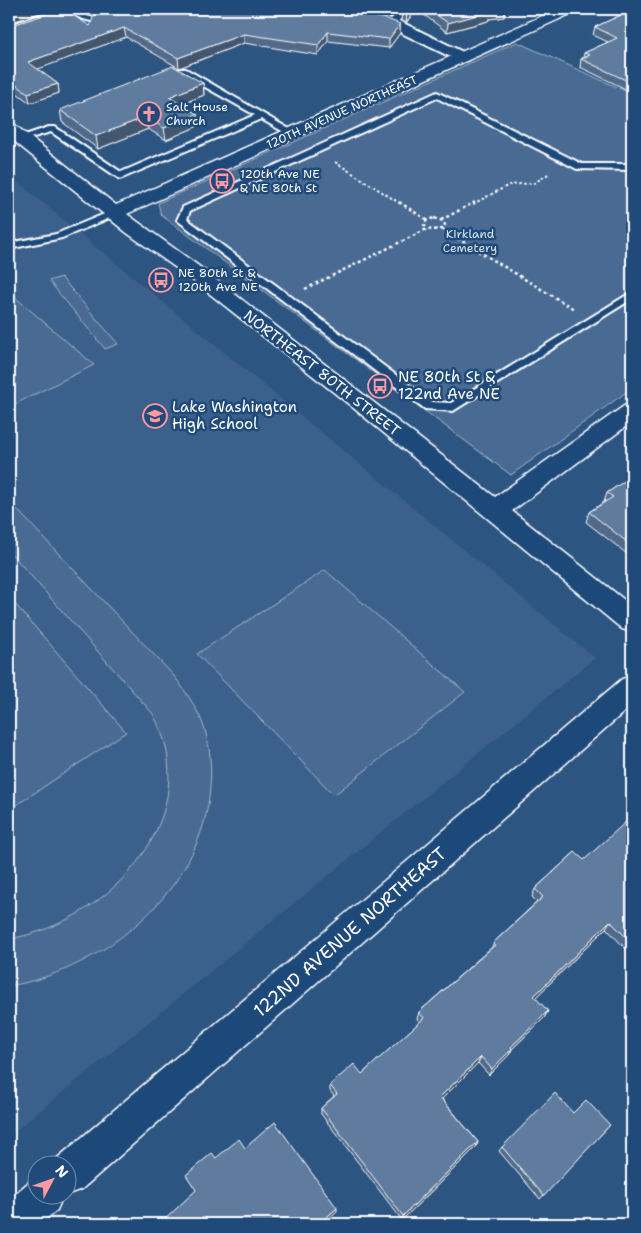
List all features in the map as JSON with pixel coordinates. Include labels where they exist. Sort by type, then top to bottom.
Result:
[{"type":"street","points":[[9,30],[71,9]]},
{"type":"street","name":"120TH AVENUE NORTHEAST","points":[[114,213],[570,9]]},
{"type":"street","points":[[315,15],[335,11],[392,23],[462,57]]},
{"type":"street","name":"NORTHEAST 80TH STREET","points":[[14,134],[359,401],[632,621]]},
{"type":"street","points":[[494,511],[632,411]]},
{"type":"street","name":"122ND AVENUE NORTHEAST","points":[[78,1166],[632,688]]},
{"type":"street","points":[[10,1224],[31,1206]]},
{"type":"lane","points":[[71,9],[77,16],[96,20],[114,17],[124,12],[125,9]]},
{"type":"lane","points":[[392,23],[406,9]]},
{"type":"lane","points":[[184,71],[294,134]]},
{"type":"lane","points":[[632,167],[580,167],[437,95],[186,209],[182,220],[429,406],[453,407],[632,296]]},
{"type":"lane","points":[[14,134],[52,128],[120,176],[262,115]]},
{"type":"lane","points":[[9,246],[59,236],[114,213]]},
{"type":"path","points":[[316,150],[427,220],[441,220],[509,185],[534,182],[550,174],[551,165],[563,159]]},
{"type":"path","points":[[427,220],[424,223],[428,229]]},
{"type":"path","points":[[441,220],[445,223],[442,229]]},
{"type":"path","points":[[286,298],[428,229],[442,229],[593,320]]},
{"type":"shaded area","name":"Lake Washington High School","points":[[9,175],[595,658],[9,1136]]},
{"type":"green space","name":"Kirkland Cemetery","points":[[517,42],[632,94],[632,388],[511,475],[161,215],[158,203]]},
{"type":"green space","points":[[61,277],[118,344],[105,349],[49,281]]},
{"type":"green space","points":[[9,292],[94,365],[9,407]]},
{"type":"green space","points":[[9,501],[178,681],[194,706],[203,725],[210,752],[211,770],[210,788],[203,825],[189,859],[169,891],[143,919],[113,943],[80,963],[45,977],[9,986],[9,939],[41,931],[72,917],[101,898],[126,875],[146,849],[161,819],[168,787],[166,748],[162,733],[153,714],[9,551]]},
{"type":"green space","points":[[325,570],[465,692],[334,795],[197,654]]},
{"type":"green space","points":[[9,597],[126,732],[9,810]]},
{"type":"building","points":[[9,9],[24,9],[9,13]]},
{"type":"building","points":[[63,9],[90,26],[94,15],[116,13],[123,9],[194,9],[201,12],[211,9],[280,9],[287,13],[351,12],[387,19],[400,24],[389,39],[328,32],[318,45],[244,34],[178,58],[124,28],[28,62],[58,84],[28,93],[9,80],[9,26]]},
{"type":"building","points":[[405,9],[410,9],[407,14],[402,12]]},
{"type":"building","points":[[428,9],[502,9],[488,10],[489,12],[448,23]]},
{"type":"building","points":[[632,10],[632,83],[581,59],[590,55],[584,53],[617,38],[595,27]]},
{"type":"building","points":[[173,66],[203,83],[169,97],[197,114],[164,128],[146,117],[96,136],[60,110]]},
{"type":"building","points":[[632,476],[632,546],[589,512],[613,497],[607,493]]},
{"type":"building","points":[[629,819],[632,822],[631,942],[610,921],[534,996],[548,1011],[511,1047],[512,1049],[492,1069],[481,1057],[440,1097],[478,1142],[403,1216],[321,1108],[337,1094],[330,1085],[354,1064],[362,1074],[424,1018],[419,1012],[496,944],[494,942],[543,897],[535,889],[575,852],[584,860]]},
{"type":"building","points":[[555,1093],[573,1113],[586,1100],[610,1125],[544,1196],[502,1147]]},
{"type":"building","points":[[275,1122],[337,1208],[319,1224],[160,1224],[196,1190],[186,1175],[212,1153],[216,1158],[239,1139],[245,1148]]},
{"type":"place","name":"Salt House Church","points":[[149,114]]},
{"type":"place","name":"120th Ave NE & NE 80th St","points":[[222,181]]},
{"type":"place","name":"NE 80th St & 120th Ave NE","points":[[161,280]]},
{"type":"place","name":"NE 80th St & 122nd Ave NE","points":[[380,386]]},
{"type":"place","name":"Lake Washington High School","points":[[155,416]]}]
